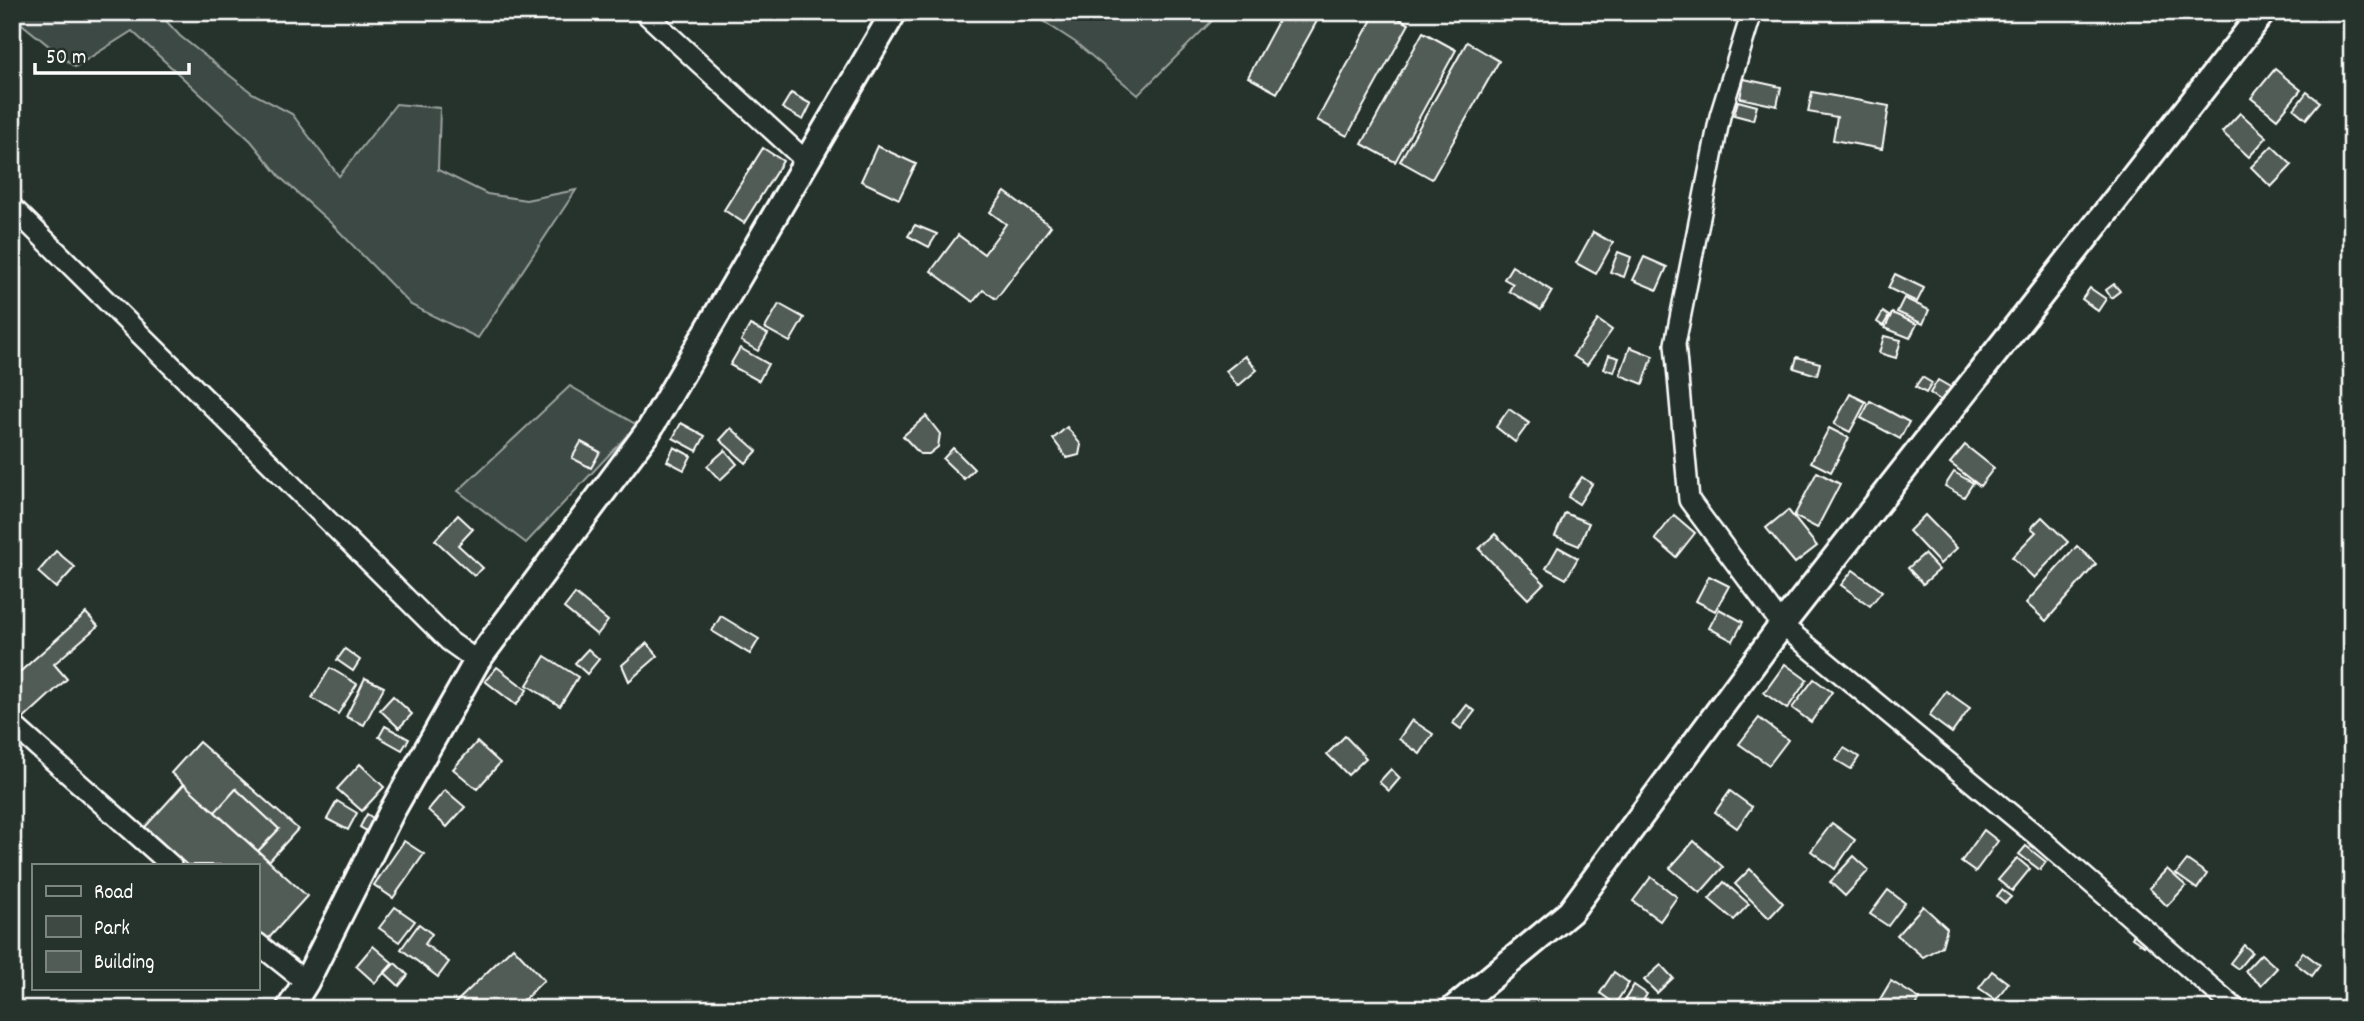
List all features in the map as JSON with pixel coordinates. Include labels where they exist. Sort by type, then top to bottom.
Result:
[{"type":"street","points":[[644,12],[806,161]]},
{"type":"street","points":[[289,1009],[306,982],[392,811],[477,661],[649,430],[894,12]]},
{"type":"street","points":[[1752,12],[1720,116],[1675,344],[1689,500],[1782,625],[2042,840],[2236,1009]]},
{"type":"street","points":[[1453,1009],[1570,912],[1782,625],[2263,12]]},
{"type":"street","points":[[12,207],[449,641],[477,661]]},
{"type":"street","points":[[12,724],[170,864]]},
{"type":"street","points":[[259,945],[306,982]]},
{"type":"green space","points":[[12,12],[158,12],[180,36],[252,93],[292,114],[339,176],[396,104],[440,108],[438,170],[487,194],[526,200],[576,190],[478,338],[411,305],[332,224],[281,178],[251,141],[132,31],[75,67],[12,16]]},
{"type":"green space","points":[[1029,12],[1216,12],[1213,20],[1138,95],[1075,42]]},
{"type":"green space","points":[[570,386],[637,425],[526,543],[458,491]]},
{"type":"building","points":[[1283,12],[1322,12],[1277,93],[1248,77]]},
{"type":"building","points":[[1376,12],[1387,12],[1409,24],[1347,136],[1317,120]]},
{"type":"building","points":[[1423,32],[1456,50],[1395,162],[1362,144]]},
{"type":"building","points":[[1467,42],[1499,61],[1432,179],[1400,161]]},
{"type":"building","points":[[2275,69],[2301,90],[2277,119],[2251,98]]},
{"type":"building","points":[[1744,79],[1781,87],[1777,106],[1740,98]]},
{"type":"building","points":[[1812,92],[1889,106],[1882,149],[1833,140],[1837,117],[1808,112]]},
{"type":"building","points":[[2307,92],[2320,102],[2306,119],[2294,109]]},
{"type":"building","points":[[791,93],[811,104],[803,120],[782,108]]},
{"type":"building","points":[[1738,101],[1757,106],[1753,120],[1734,115]]},
{"type":"building","points":[[2240,113],[2267,137],[2249,157],[2222,132]]},
{"type":"building","points":[[877,146],[916,164],[899,199],[861,181]]},
{"type":"building","points":[[2272,146],[2292,165],[2271,187],[2251,167]]},
{"type":"building","points":[[763,148],[783,161],[744,223],[724,210]]},
{"type":"building","points":[[1005,192],[1051,226],[996,299],[983,290],[973,302],[931,271],[958,235],[984,254],[1006,224],[990,212]]},
{"type":"building","points":[[915,225],[937,234],[929,247],[908,236]]},
{"type":"building","points":[[1593,232],[1613,243],[1596,274],[1576,263]]},
{"type":"building","points":[[1618,252],[1631,257],[1624,277],[1610,272]]},
{"type":"building","points":[[1644,257],[1667,267],[1657,290],[1633,280]]},
{"type":"building","points":[[1512,266],[1552,291],[1541,310],[1509,291],[1513,284],[1504,279]]},
{"type":"building","points":[[1895,274],[1924,288],[1917,302],[1888,288]]},
{"type":"building","points":[[2114,284],[2120,291],[2111,298],[2106,290]]},
{"type":"building","points":[[2090,288],[2106,299],[2098,311],[2082,299]]},
{"type":"building","points":[[1904,298],[1929,310],[1923,324],[1897,312]]},
{"type":"building","points":[[779,304],[804,318],[790,342],[765,328]]},
{"type":"building","points":[[1883,312],[1889,316],[1883,326],[1877,322]]},
{"type":"building","points":[[1892,313],[1917,324],[1910,338],[1885,328]]},
{"type":"building","points":[[1598,320],[1612,330],[1587,365],[1573,356]]},
{"type":"building","points":[[750,325],[768,334],[758,351],[741,341]]},
{"type":"building","points":[[1884,336],[1901,340],[1896,358],[1879,353]]},
{"type":"building","points":[[1630,347],[1653,356],[1643,384],[1620,375]]},
{"type":"building","points":[[740,348],[768,364],[759,381],[730,365]]},
{"type":"building","points":[[1609,355],[1619,358],[1614,372],[1604,369]]},
{"type":"building","points":[[1245,356],[1257,370],[1238,386],[1226,371]]},
{"type":"building","points":[[1797,357],[1820,363],[1817,375],[1794,368]]},
{"type":"building","points":[[1922,377],[1932,383],[1926,393],[1915,387]]},
{"type":"building","points":[[1938,380],[1952,388],[1943,402],[1930,393]]},
{"type":"building","points":[[1850,394],[1866,402],[1850,432],[1834,424]]},
{"type":"building","points":[[1870,401],[1909,422],[1900,439],[1861,418]]},
{"type":"building","points":[[1509,409],[1529,423],[1515,442],[1496,427]]},
{"type":"building","points":[[926,416],[940,434],[938,447],[929,454],[920,454],[903,436]]},
{"type":"building","points":[[681,423],[705,436],[697,451],[673,438]]},
{"type":"building","points":[[1067,427],[1081,445],[1079,455],[1067,458],[1053,439]]},
{"type":"building","points":[[731,428],[757,451],[746,463],[720,440]]},
{"type":"building","points":[[1829,428],[1849,438],[1831,472],[1811,462]]},
{"type":"building","points":[[581,442],[600,452],[591,468],[572,458]]},
{"type":"building","points":[[1965,445],[1994,468],[1980,486],[1950,463]]},
{"type":"building","points":[[674,447],[691,456],[684,470],[667,461]]},
{"type":"building","points":[[953,448],[974,469],[964,479],[943,459]]},
{"type":"building","points":[[725,450],[737,464],[720,480],[707,466]]},
{"type":"building","points":[[1817,472],[1840,484],[1817,528],[1794,516]]},
{"type":"building","points":[[1954,472],[1973,483],[1964,497],[1945,486]]},
{"type":"building","points":[[1582,477],[1592,484],[1579,504],[1568,497]]},
{"type":"building","points":[[1788,510],[1817,546],[1795,563],[1766,528]]},
{"type":"building","points":[[1565,513],[1589,523],[1579,546],[1555,536]]},
{"type":"building","points":[[458,515],[473,529],[458,545],[483,568],[474,576],[435,540]]},
{"type":"building","points":[[1674,515],[1695,533],[1676,557],[1655,539]]},
{"type":"building","points":[[1925,515],[1957,548],[1940,564],[1909,531]]},
{"type":"building","points":[[2042,517],[2068,542],[2034,578],[2012,557],[2036,532],[2031,528]]},
{"type":"building","points":[[1495,534],[1544,583],[1528,599],[1479,549]]},
{"type":"building","points":[[2077,546],[2096,564],[2046,621],[2026,603]]},
{"type":"building","points":[[1558,547],[1578,558],[1566,579],[1546,568]]},
{"type":"building","points":[[56,551],[75,567],[56,588],[38,572]]},
{"type":"building","points":[[1924,554],[1939,570],[1923,584],[1908,568]]},
{"type":"building","points":[[12,557],[21,564],[12,574]]},
{"type":"building","points":[[1853,570],[1882,591],[1870,606],[1841,585]]},
{"type":"building","points":[[1709,576],[1729,586],[1715,611],[1696,601]]},
{"type":"building","points":[[575,594],[608,621],[597,635],[564,608]]},
{"type":"building","points":[[1719,609],[1743,622],[1733,641],[1709,628]]},
{"type":"building","points":[[86,613],[98,626],[54,664],[67,679],[20,722],[12,713],[12,679]]},
{"type":"building","points":[[721,616],[759,639],[750,654],[712,631]]},
{"type":"building","points":[[647,643],[658,656],[629,681],[622,665]]},
{"type":"building","points":[[345,649],[360,660],[353,671],[337,660]]},
{"type":"building","points":[[588,649],[599,659],[587,674],[575,663]]},
{"type":"building","points":[[545,656],[578,677],[560,706],[527,685]]},
{"type":"building","points":[[1785,664],[1807,680],[1787,709],[1764,693]]},
{"type":"building","points":[[497,667],[527,690],[516,705],[485,681]]},
{"type":"building","points":[[330,668],[357,684],[338,714],[312,698]]},
{"type":"building","points":[[365,678],[384,687],[364,725],[346,717]]},
{"type":"building","points":[[1814,679],[1832,692],[1811,722],[1792,708]]},
{"type":"building","points":[[1946,691],[1970,708],[1952,733],[1929,716]]},
{"type":"building","points":[[393,696],[412,714],[399,728],[380,710]]},
{"type":"building","points":[[1467,705],[1475,711],[1461,729],[1453,723]]},
{"type":"building","points":[[1759,718],[1788,740],[1769,765],[1739,744]]},
{"type":"building","points":[[1412,720],[1433,734],[1420,754],[1399,739]]},
{"type":"building","points":[[385,726],[409,739],[402,750],[379,737]]},
{"type":"building","points":[[1345,736],[1366,758],[1348,775],[1327,754]]},
{"type":"building","points":[[199,742],[298,829],[269,861],[258,851],[279,829],[236,789],[216,813],[171,773]]},
{"type":"building","points":[[477,742],[500,763],[477,789],[453,769]]},
{"type":"building","points":[[1844,748],[1859,757],[1851,769],[1836,760]]},
{"type":"building","points":[[360,764],[384,787],[362,811],[337,789]]},
{"type":"building","points":[[1391,769],[1400,778],[1389,791],[1379,782]]},
{"type":"building","points":[[184,784],[307,896],[268,939],[259,931],[259,864],[186,864],[145,827]]},
{"type":"building","points":[[236,789],[279,829],[258,851],[215,812]]},
{"type":"building","points":[[445,790],[465,807],[447,827],[428,810]]},
{"type":"building","points":[[1730,791],[1752,807],[1737,828],[1715,812]]},
{"type":"building","points":[[337,801],[357,813],[348,830],[327,819]]},
{"type":"building","points":[[367,814],[373,818],[367,831],[360,827]]},
{"type":"building","points":[[1832,823],[1855,840],[1835,869],[1811,851]]},
{"type":"building","points":[[1984,830],[1998,841],[1975,872],[1961,862]]},
{"type":"building","points":[[404,841],[424,854],[393,898],[374,885]]},
{"type":"building","points":[[1694,841],[1723,867],[1700,893],[1670,868]]},
{"type":"building","points":[[2026,846],[2046,862],[2040,870],[2019,854]]},
{"type":"building","points":[[1854,856],[1869,870],[1845,896],[1830,882]]},
{"type":"building","points":[[2017,858],[2030,869],[2012,891],[1998,880]]},
{"type":"building","points":[[2187,860],[2207,874],[2197,889],[2176,874]]},
{"type":"building","points":[[1750,869],[1783,903],[1769,918],[1735,884]]},
{"type":"building","points":[[2167,869],[2186,886],[2167,906],[2149,888]]},
{"type":"building","points":[[1651,877],[1677,897],[1660,921],[1633,901]]},
{"type":"building","points":[[1724,882],[1749,904],[1734,920],[1709,899]]},
{"type":"building","points":[[1888,890],[1905,903],[1888,926],[1870,914]]},
{"type":"building","points":[[2002,890],[2011,897],[2005,903],[1997,896]]},
{"type":"building","points":[[1923,906],[1947,928],[1942,946],[1923,957],[1897,935]]},
{"type":"building","points":[[395,907],[415,921],[399,942],[379,928]]},
{"type":"building","points":[[419,924],[432,934],[425,944],[449,962],[438,977],[401,949]]},
{"type":"building","points":[[2137,929],[2149,937],[2144,946],[2132,938]]},
{"type":"building","points":[[2244,945],[2252,952],[2238,969],[2230,963]]},
{"type":"building","points":[[373,946],[393,963],[375,983],[356,966]]},
{"type":"building","points":[[513,947],[544,980],[515,1009],[449,1009]]},
{"type":"building","points":[[2303,952],[2320,965],[2312,976],[2295,963]]},
{"type":"building","points":[[2261,954],[2277,968],[2261,985],[2245,971]]},
{"type":"building","points":[[395,963],[408,975],[399,986],[385,973]]},
{"type":"building","points":[[1661,965],[1673,978],[1657,993],[1644,980]]},
{"type":"building","points":[[1992,971],[2008,983],[1996,1000],[1979,988]]},
{"type":"building","points":[[1614,972],[1629,983],[1615,1004],[1600,993]]},
{"type":"building","points":[[1891,981],[1920,999],[1914,1009],[1893,1009],[1879,1001]]},
{"type":"building","points":[[1634,985],[1647,994],[1638,1009],[1619,1009]]}]
